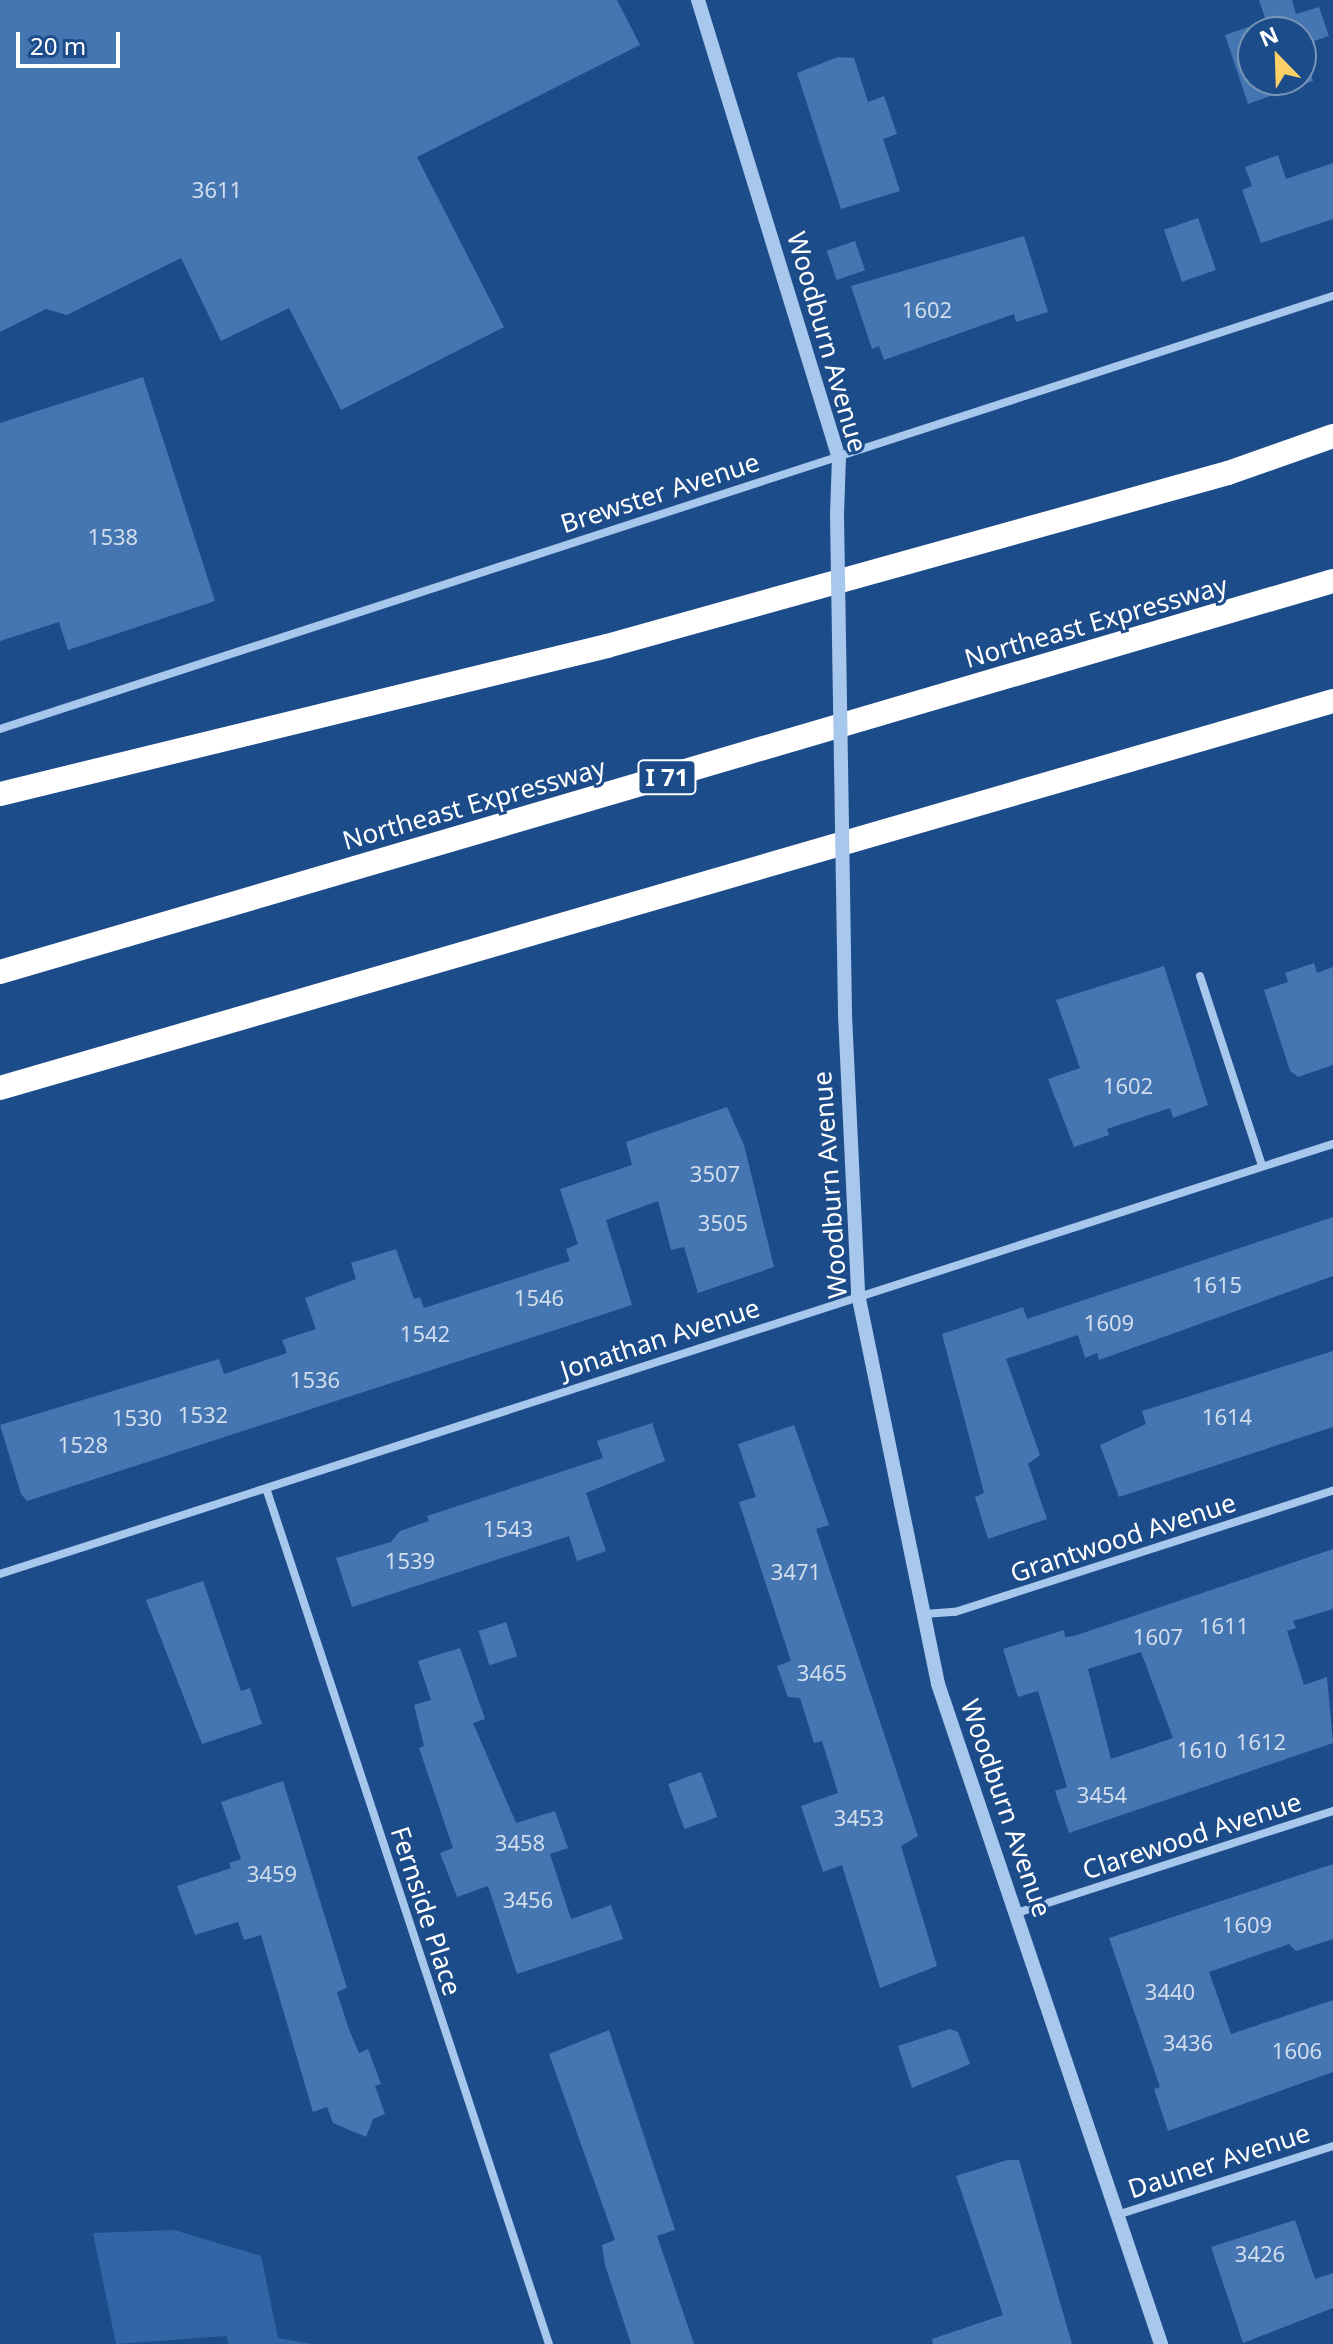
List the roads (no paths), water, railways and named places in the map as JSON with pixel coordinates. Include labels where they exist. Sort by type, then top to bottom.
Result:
[{"type":"highway","points":[[0,794],[607,646],[1228,473],[1333,436]]},
{"type":"highway","name":"Northeast Expressway","points":[[0,972],[1333,581]]},
{"type":"highway","points":[[0,1088],[1333,701]]},
{"type":"street","name":"Woodburn Avenue","points":[[698,0],[839,457],[837,515],[845,1015],[858,1294],[938,1684],[1161,2344]]},
{"type":"street","name":"Brewster Avenue","points":[[0,729],[1333,296]]},
{"type":"street","points":[[1200,976],[1262,1166]]},
{"type":"street","name":"Jonathan Avenue","points":[[0,1574],[267,1491],[858,1294],[1333,1144]]},
{"type":"street","name":"Fernside Place","points":[[267,1491],[549,2344]]},
{"type":"street","name":"Grantwood Avenue","points":[[924,1614],[955,1612],[1333,1491]]},
{"type":"street","name":"Clarewood Avenue","points":[[1017,1913],[1333,1811]]},
{"type":"street","name":"Dauner Avenue","points":[[1117,2215],[1333,2146]]}]
